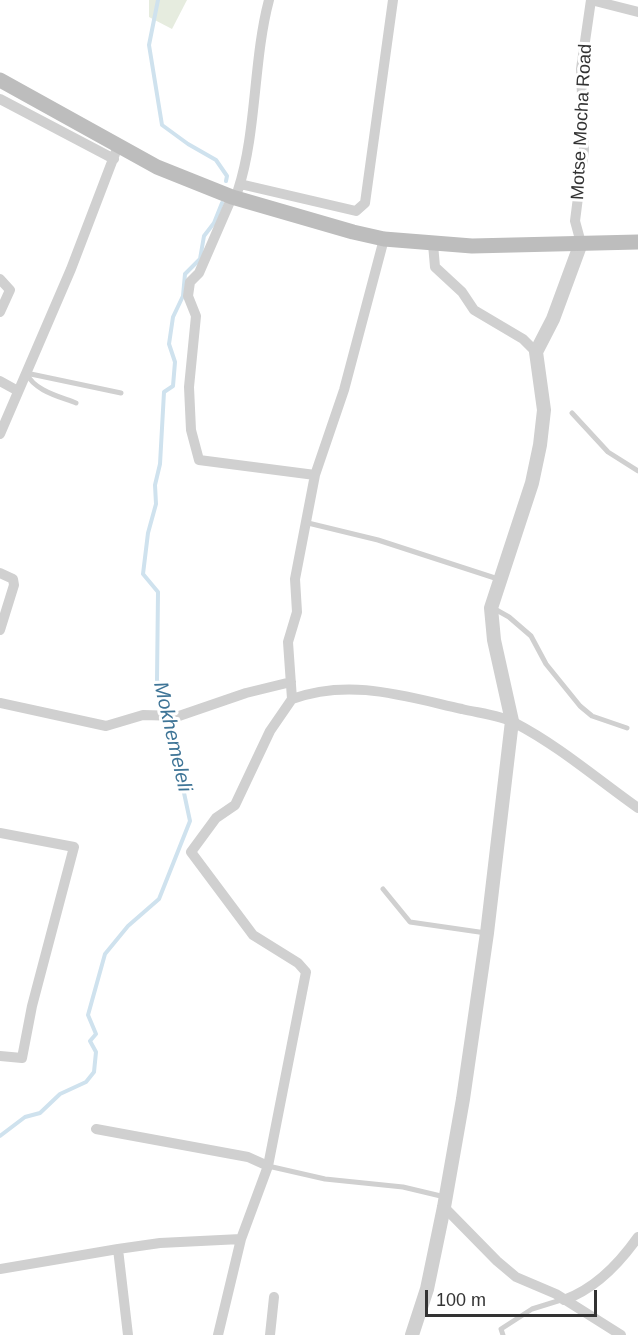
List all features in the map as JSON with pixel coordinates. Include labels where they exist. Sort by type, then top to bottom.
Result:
[{"type":"main road","points":[[0,80],[116,152],[235,193],[384,239],[432,244],[638,242]]},
{"type":"street","points":[[269,0],[235,193],[199,273],[190,282],[188,296],[196,316],[189,387],[194,448],[199,460],[315,475]]},
{"type":"street","points":[[235,193],[356,212],[365,202],[393,0]]},
{"type":"street","points":[[591,0],[638,12]]},
{"type":"street","name":"Motse Mocha Road","points":[[581,243],[575,221],[584,150],[581,69],[591,0]]},
{"type":"street","points":[[0,99],[116,152],[0,434]]},
{"type":"street","points":[[218,1335],[242,1239],[268,1166],[306,972],[298,963],[253,935],[191,852],[216,818],[235,805],[270,731],[292,699],[288,642],[297,612],[295,579],[308,523],[315,475],[344,390],[384,239]]},
{"type":"street","points":[[412,1335],[427,1289],[445,1202],[487,933],[512,721],[494,640],[491,608],[532,483],[540,445],[544,410],[536,352],[553,319],[581,243]]},
{"type":"street","points":[[432,244],[435,267],[462,292],[474,310],[523,339],[536,352]]},
{"type":"street","points":[[0,279],[10,290],[0,312]]},
{"type":"street","points":[[0,381],[18,391]]},
{"type":"street","points":[[0,573],[13,579],[14,585],[0,630]]},
{"type":"street","points":[[0,703],[106,726],[143,716],[179,716],[246,693],[291,682]]},
{"type":"street","points":[[292,699],[329,689],[352,687],[384,691],[512,721],[594,774],[638,808]]},
{"type":"street","points":[[0,833],[74,847],[32,1006],[22,1058],[0,1056]]},
{"type":"street","points":[[96,1129],[248,1157],[268,1166]]},
{"type":"street","points":[[445,1202],[516,1278],[590,1313],[621,1335]]},
{"type":"street","points":[[564,1300],[582,1294],[602,1277],[622,1259],[638,1237]]},
{"type":"street","points":[[0,1269],[160,1243],[242,1239]]},
{"type":"street","points":[[118,1249],[128,1335]]},
{"type":"street","points":[[270,1335],[274,1297]]},
{"type":"lane","points":[[26,373],[121,393]]},
{"type":"lane","points":[[26,373],[30,382],[51,394],[76,403]]},
{"type":"lane","points":[[572,413],[609,452],[638,471]]},
{"type":"lane","points":[[308,523],[378,540],[499,579]]},
{"type":"lane","points":[[491,608],[509,617],[531,636],[546,664],[580,706],[592,716],[627,728]]},
{"type":"lane","points":[[383,889],[410,922],[487,933]]},
{"type":"lane","points":[[268,1166],[325,1179],[403,1187],[445,1202]]},
{"type":"lane","points":[[503,1335],[501,1329],[532,1309],[551,1301],[564,1300]]},
{"type":"shaded area","points":[[149,0],[187,0],[172,29],[149,17]]},
{"type":"waterway","name":"Mokhemeleli","points":[[158,0],[149,45],[162,125],[188,144],[216,160],[227,176],[226,181]]},
{"type":"waterway","name":"Mokhemeleli","points":[[0,1136],[25,1117],[40,1113],[60,1094],[86,1082],[94,1072],[96,1052],[90,1041],[96,1034],[88,1015],[105,954],[128,926],[159,899],[190,821],[174,746],[172,716],[157,680],[158,592],[143,574],[148,533],[156,504],[155,485],[160,464],[164,392],[173,386],[175,362],[169,344],[173,317],[183,296],[185,274],[200,259],[204,236],[214,223],[222,203]]}]
